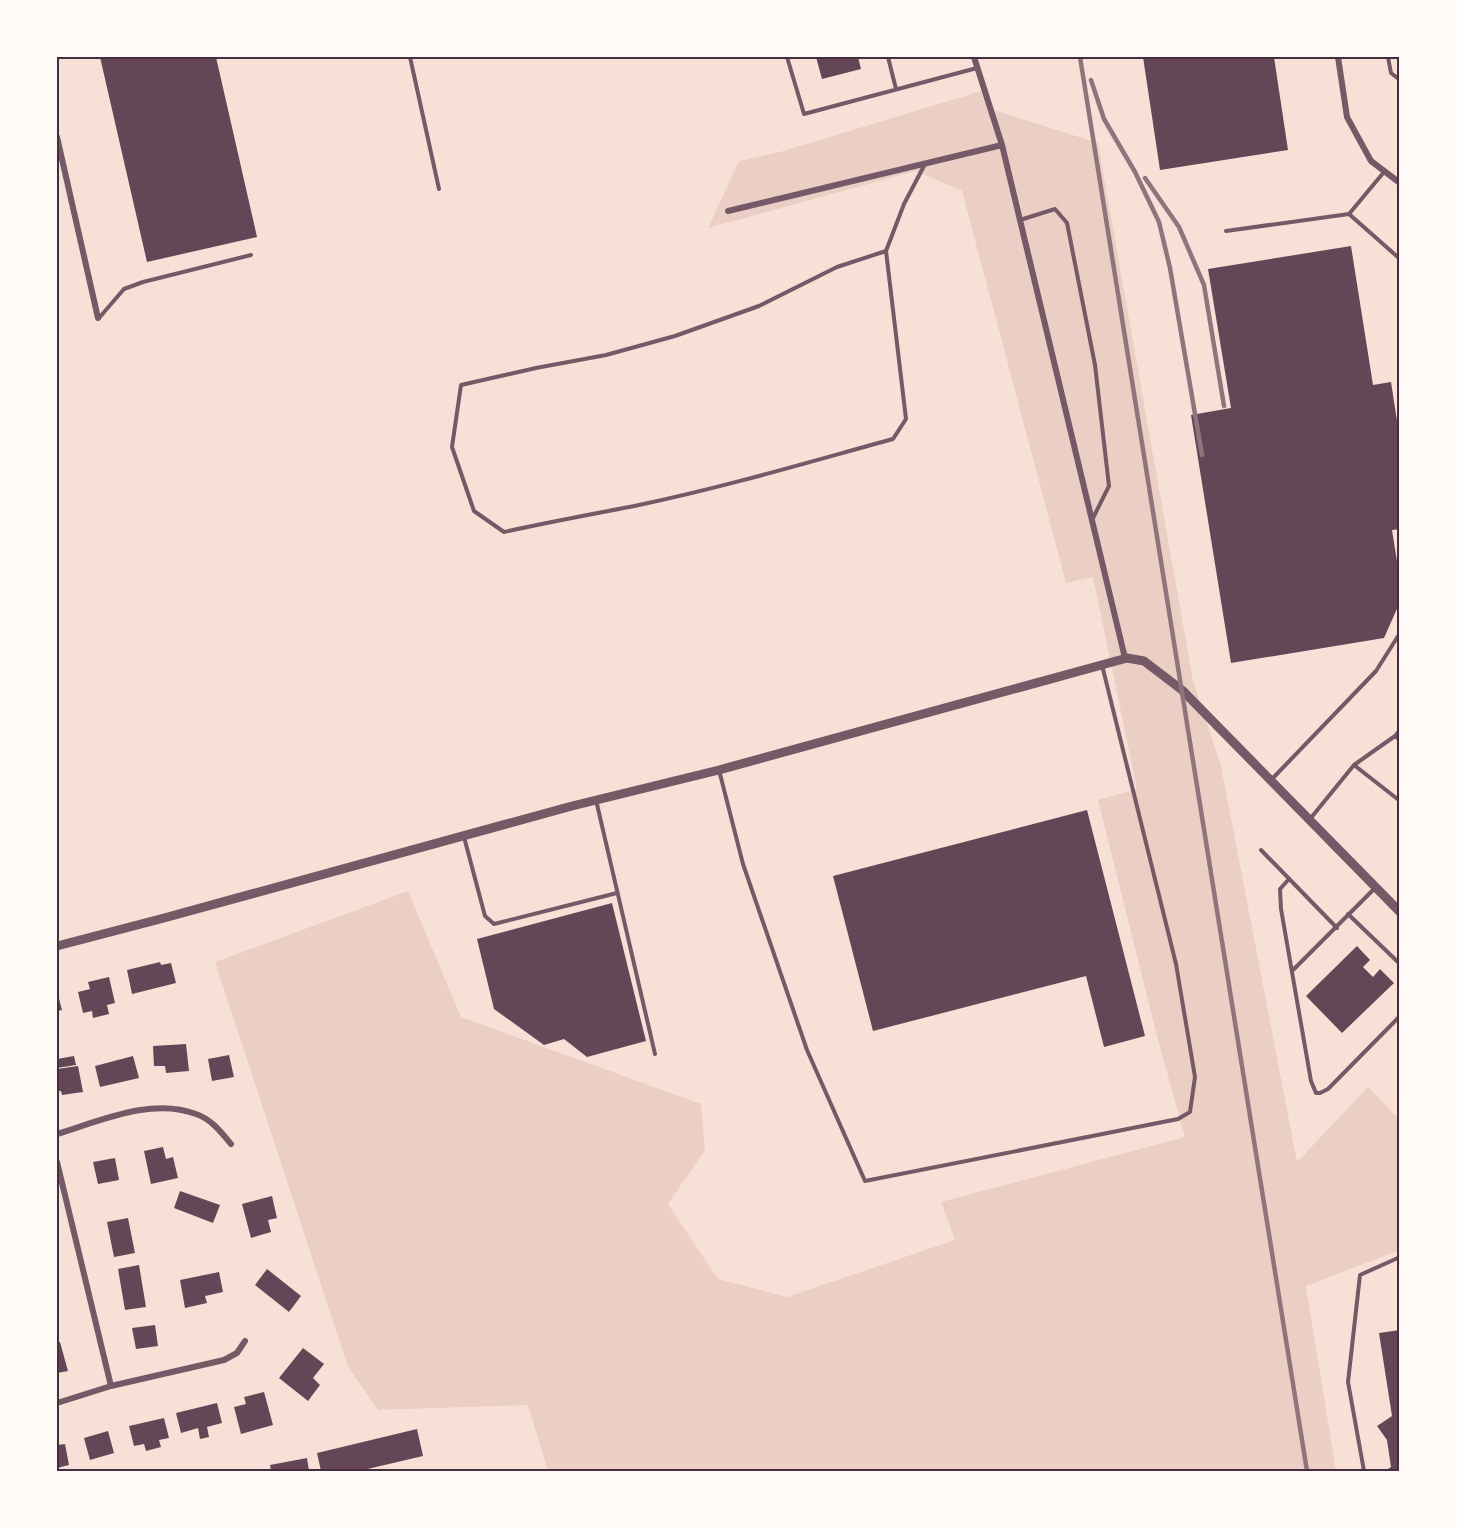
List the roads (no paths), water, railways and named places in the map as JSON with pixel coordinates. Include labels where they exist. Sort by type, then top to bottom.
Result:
[{"type":"street","points":[[974,57],[1002,145],[1125,658]]},
{"type":"street","points":[[1338,57],[1347,117],[1371,161],[1400,183]]},
{"type":"street","points":[[57,137],[98,318]]},
{"type":"street","points":[[728,211],[1002,145]]},
{"type":"street","points":[[57,946],[463,835],[719,770],[1125,658],[1144,661],[1182,690],[1400,912]]},
{"type":"street","points":[[57,1134],[148,1109],[174,1108],[198,1114],[216,1127],[231,1144]]},
{"type":"street","points":[[57,1162],[111,1386]]},
{"type":"street","points":[[57,1403],[111,1386],[224,1360],[237,1353],[245,1341]]},
{"type":"lane","points":[[410,57],[439,189]]},
{"type":"lane","points":[[787,57],[804,114],[977,68]]},
{"type":"lane","points":[[888,57],[896,89]]},
{"type":"lane","points":[[1388,57],[1392,73],[1400,80]]},
{"type":"lane","points":[[886,251],[837,267],[759,306],[675,336],[606,355],[461,385],[452,447],[474,511],[504,532],[651,502],[893,439],[906,419],[886,251],[904,204],[925,163]]},
{"type":"lane","points":[[1227,231],[1349,214],[1384,171]]},
{"type":"lane","points":[[1020,220],[1055,209],[1067,224],[1095,365],[1109,486],[1093,519]]},
{"type":"lane","points":[[1349,214],[1400,259]]},
{"type":"lane","points":[[98,318],[124,289],[142,282],[251,255]]},
{"type":"lane","points":[[1272,780],[1376,670],[1400,633]]},
{"type":"lane","points":[[719,770],[742,864],[807,1050],[865,1181],[1178,1119],[1190,1112],[1195,1077],[1176,964],[1102,665]]},
{"type":"lane","points":[[1309,820],[1354,765],[1400,730]]},
{"type":"lane","points":[[1395,736],[1400,740]]},
{"type":"lane","points":[[1354,765],[1400,801]]},
{"type":"lane","points":[[596,800],[655,1054]]},
{"type":"lane","points":[[463,835],[485,916],[494,924],[617,893]]},
{"type":"lane","points":[[1261,850],[1336,928]]},
{"type":"lane","points":[[1290,879],[1280,889],[1281,909],[1311,1081],[1316,1093],[1328,1089],[1400,1016]]},
{"type":"lane","points":[[1292,971],[1376,888]]},
{"type":"lane","points":[[1348,914],[1400,964]]},
{"type":"lane","points":[[1364,1471],[1348,1382],[1360,1275],[1400,1257]]},
{"type":"railway","points":[[1080,57],[1307,1471]]},
{"type":"railway","points":[[1091,80],[1104,119],[1135,172],[1159,222],[1170,268],[1202,455]]},
{"type":"railway","points":[[1145,178],[1179,227],[1204,285],[1224,406]]}]
